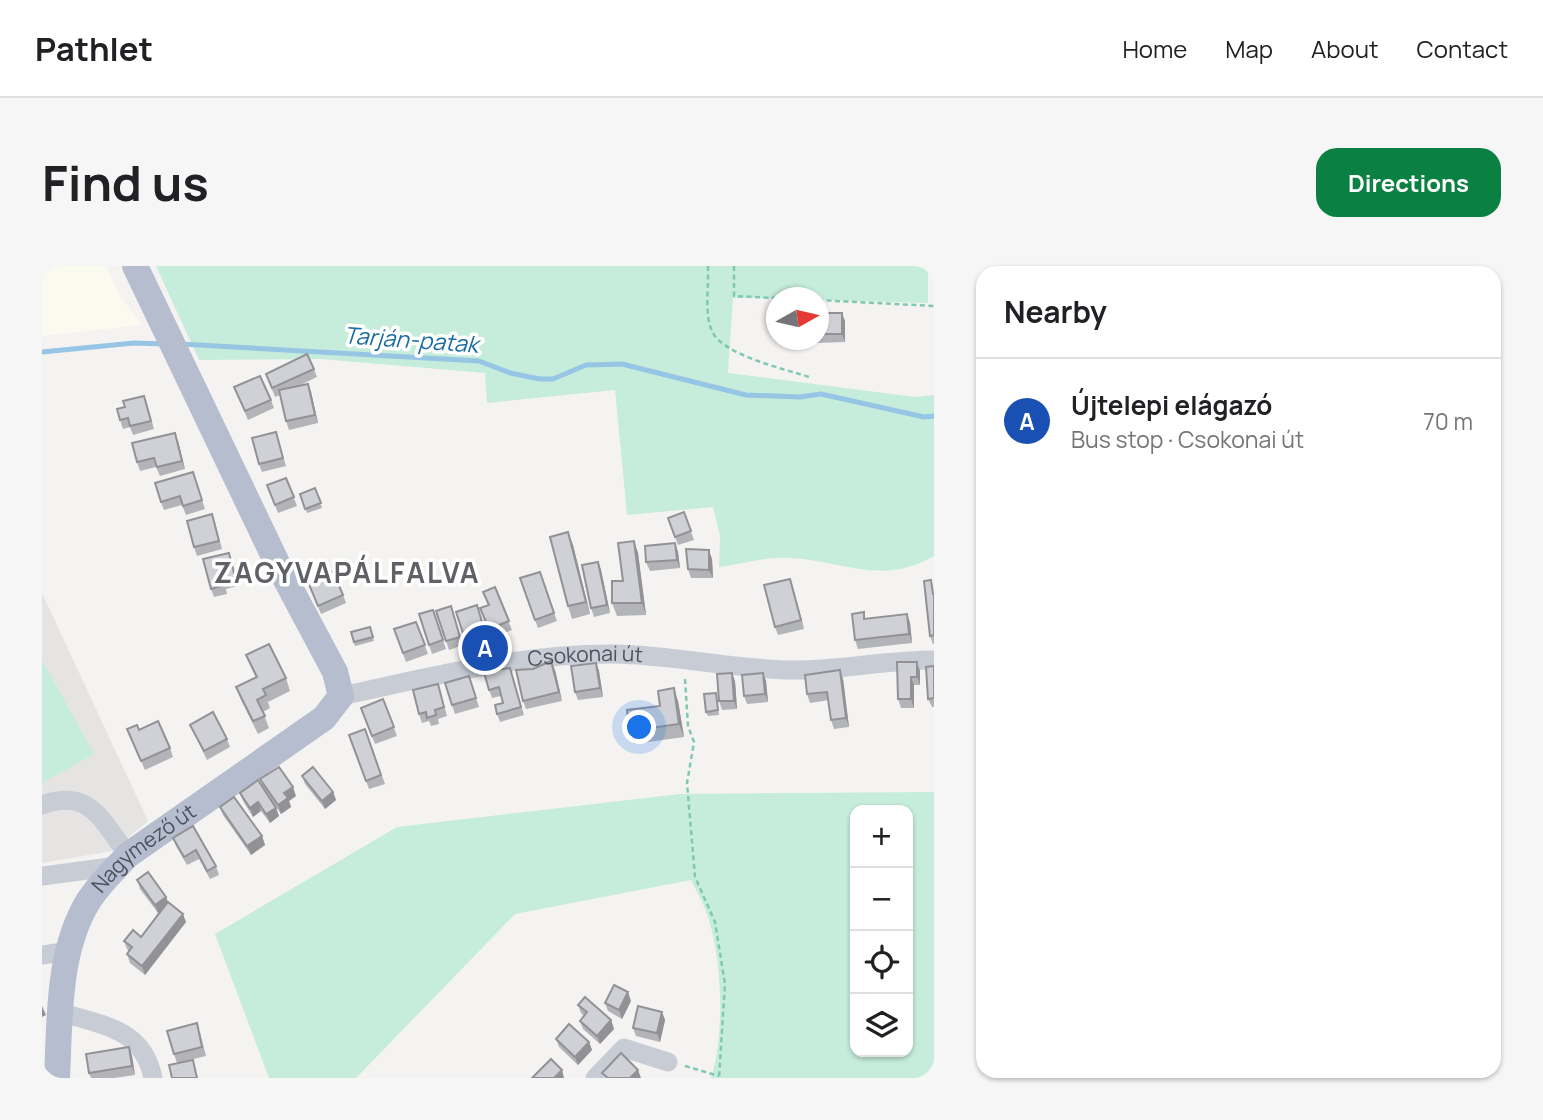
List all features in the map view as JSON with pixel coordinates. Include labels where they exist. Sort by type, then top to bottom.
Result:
[{"type":"main road","points":[[135,266],[278,565],[335,672],[341,696]]},
{"type":"main road","name":"Nagymező út","points":[[58,1075],[60,1012],[69,951],[88,902],[123,861],[324,718],[341,696]]},
{"type":"street","name":"Csokonai út","points":[[341,696],[470,670],[577,656],[639,655],[797,670],[934,660]]},
{"type":"street","points":[[42,805],[67,800],[88,805],[123,861],[42,876]]},
{"type":"street","points":[[42,955],[69,951]]},
{"type":"street","points":[[60,1012],[120,1031],[133,1039],[148,1056],[153,1078]]},
{"type":"street","points":[[595,1078],[624,1048],[668,1062]]},
{"type":"path","points":[[708,266],[709,318],[711,331],[717,340],[739,353],[809,377]]},
{"type":"path","points":[[734,266],[734,296],[766,298]]},
{"type":"path","points":[[829,301],[934,306]]},
{"type":"path","points":[[668,1062],[719,1077],[725,984],[715,922],[695,877],[687,783],[694,742],[688,726],[684,661]]},
{"type":"shaded area","points":[[42,266],[106,266],[121,298],[142,325],[42,336]]},
{"type":"shaded area","points":[[42,593],[148,821],[112,851],[42,863]]},
{"type":"green space","points":[[156,266],[928,266],[928,303],[829,300],[829,287],[766,287],[766,298],[733,298],[728,373],[915,397],[934,395],[934,556],[915,565],[880,571],[782,558],[719,567],[720,536],[713,507],[627,515],[615,390],[487,403],[485,373],[321,359],[199,360]]},
{"type":"green space","points":[[42,660],[94,754],[42,783]]},
{"type":"green space","points":[[934,792],[934,1078],[711,1078],[720,1021],[717,956],[709,920],[691,880],[515,914],[356,1078],[269,1078],[215,934],[397,827],[680,794]]},
{"type":"building","points":[[829,313],[842,313],[842,334],[829,334]]},
{"type":"building","points":[[307,354],[314,369],[272,388],[266,374]]},
{"type":"building","points":[[260,376],[271,400],[245,411],[234,387]]},
{"type":"building","points":[[308,384],[315,415],[286,421],[279,390]]},
{"type":"building","points":[[144,396],[151,421],[130,426],[128,418],[120,420],[117,409],[125,407],[123,401]]},
{"type":"building","points":[[276,432],[283,458],[259,464],[252,438]]},
{"type":"building","points":[[175,433],[182,461],[157,467],[154,458],[137,462],[132,443]]},
{"type":"building","points":[[193,472],[202,500],[183,506],[180,496],[161,502],[155,483]]},
{"type":"building","points":[[286,478],[294,497],[275,505],[267,485]]},
{"type":"building","points":[[315,488],[321,503],[305,509],[300,494]]},
{"type":"building","points":[[684,512],[691,531],[675,537],[668,518]]},
{"type":"building","points":[[212,514],[219,541],[194,547],[187,521]]},
{"type":"building","points":[[568,532],[586,602],[568,606],[550,537]]},
{"type":"building","points":[[634,541],[642,603],[612,603],[612,581],[623,581],[618,543]]},
{"type":"building","points":[[675,543],[677,560],[646,562],[645,546]]},
{"type":"building","points":[[686,549],[709,550],[709,570],[688,569]]},
{"type":"building","points":[[229,553],[235,577],[223,580],[224,585],[211,589],[203,559]]},
{"type":"building","points":[[598,562],[607,605],[591,608],[582,565]]},
{"type":"building","points":[[333,571],[343,595],[318,606],[308,582]]},
{"type":"building","points":[[540,572],[554,613],[535,620],[520,578]]},
{"type":"building","points":[[790,579],[801,620],[775,627],[764,585]]},
{"type":"building","points":[[931,580],[934,594],[934,635],[930,636],[924,581]]},
{"type":"building","points":[[495,587],[509,621],[489,629],[480,608],[489,605],[483,592]]},
{"type":"building","points":[[477,605],[484,629],[464,636],[456,612]]},
{"type":"building","points":[[451,606],[460,637],[446,641],[436,611]]},
{"type":"building","points":[[433,610],[443,640],[429,645],[419,614]]},
{"type":"building","points":[[864,612],[864,619],[907,614],[909,634],[855,640],[852,614]]},
{"type":"building","points":[[416,622],[425,645],[403,653],[394,629]]},
{"type":"building","points":[[370,627],[373,637],[354,642],[351,632]]},
{"type":"building","points":[[269,644],[286,678],[263,689],[266,695],[257,700],[265,716],[253,721],[236,687],[257,677],[246,655]]},
{"type":"building","points":[[551,661],[559,692],[523,701],[516,670],[533,669]]},
{"type":"building","points":[[897,662],[917,662],[917,677],[911,677],[911,699],[898,699]]},
{"type":"building","points":[[596,663],[600,688],[575,692],[571,666]]},
{"type":"building","points":[[934,666],[934,698],[928,699],[926,667]]},
{"type":"building","points":[[510,668],[521,707],[497,714],[495,705],[503,703],[499,687],[489,690],[484,672]]},
{"type":"building","points":[[840,670],[846,718],[831,720],[827,692],[807,694],[805,675]]},
{"type":"building","points":[[732,673],[734,701],[719,701],[717,674]]},
{"type":"building","points":[[763,673],[765,694],[744,696],[742,675]]},
{"type":"building","points":[[469,676],[476,698],[452,705],[445,683]]},
{"type":"building","points":[[438,684],[444,707],[435,710],[436,715],[427,718],[426,712],[419,714],[413,690]]},
{"type":"building","points":[[674,688],[679,724],[629,731],[627,710],[660,706],[658,691]]},
{"type":"building","points":[[716,693],[718,710],[706,712],[704,694]]},
{"type":"building","points":[[383,699],[394,727],[372,736],[361,708]]},
{"type":"building","points":[[213,712],[227,739],[204,751],[190,725]]},
{"type":"building","points":[[158,721],[170,748],[141,761],[127,729],[137,725],[139,730]]},
{"type":"building","points":[[365,729],[381,775],[366,781],[349,735]]},
{"type":"building","points":[[279,767],[293,787],[284,793],[288,798],[278,805],[260,779]]},
{"type":"building","points":[[313,767],[333,792],[322,801],[302,776]]},
{"type":"building","points":[[258,780],[276,808],[266,814],[258,802],[250,808],[240,793]]},
{"type":"building","points":[[234,797],[262,836],[247,846],[220,807]]},
{"type":"building","points":[[193,826],[216,866],[207,871],[196,850],[184,857],[173,838]]},
{"type":"building","points":[[148,872],[166,897],[155,905],[137,880]]},
{"type":"building","points":[[168,902],[183,914],[142,966],[127,954],[132,947],[124,941],[133,930],[141,937]]},
{"type":"building","points":[[614,985],[628,992],[619,1010],[605,1003]]},
{"type":"building","points":[[585,997],[611,1020],[597,1036],[580,1021],[587,1012],[578,1005]]},
{"type":"building","points":[[638,1006],[662,1012],[657,1033],[633,1028]]},
{"type":"building","points":[[197,1023],[202,1047],[174,1054],[167,1031]]},
{"type":"building","points":[[569,1024],[589,1042],[575,1057],[556,1039]]},
{"type":"building","points":[[129,1047],[132,1066],[89,1073],[86,1054]]},
{"type":"building","points":[[621,1053],[638,1070],[630,1078],[608,1078],[602,1073]]},
{"type":"building","points":[[551,1059],[562,1070],[554,1078],[532,1078]]},
{"type":"building","points":[[193,1060],[197,1078],[172,1078],[169,1065]]},
{"type":"waterway","name":"Tarján-patak","points":[[42,352],[134,343],[164,344]]},
{"type":"waterway","name":"Tarján-patak","points":[[181,344],[479,361],[510,373],[540,379],[553,379],[586,365],[622,364],[746,395],[800,397],[821,394],[924,417],[934,416]]},
{"type":"place","name":"Újtelepi elágazó","points":[[485,648]]},
{"type":"district","name":"ZAGYVAPÁLFALVA","points":[[347,573]]}]
